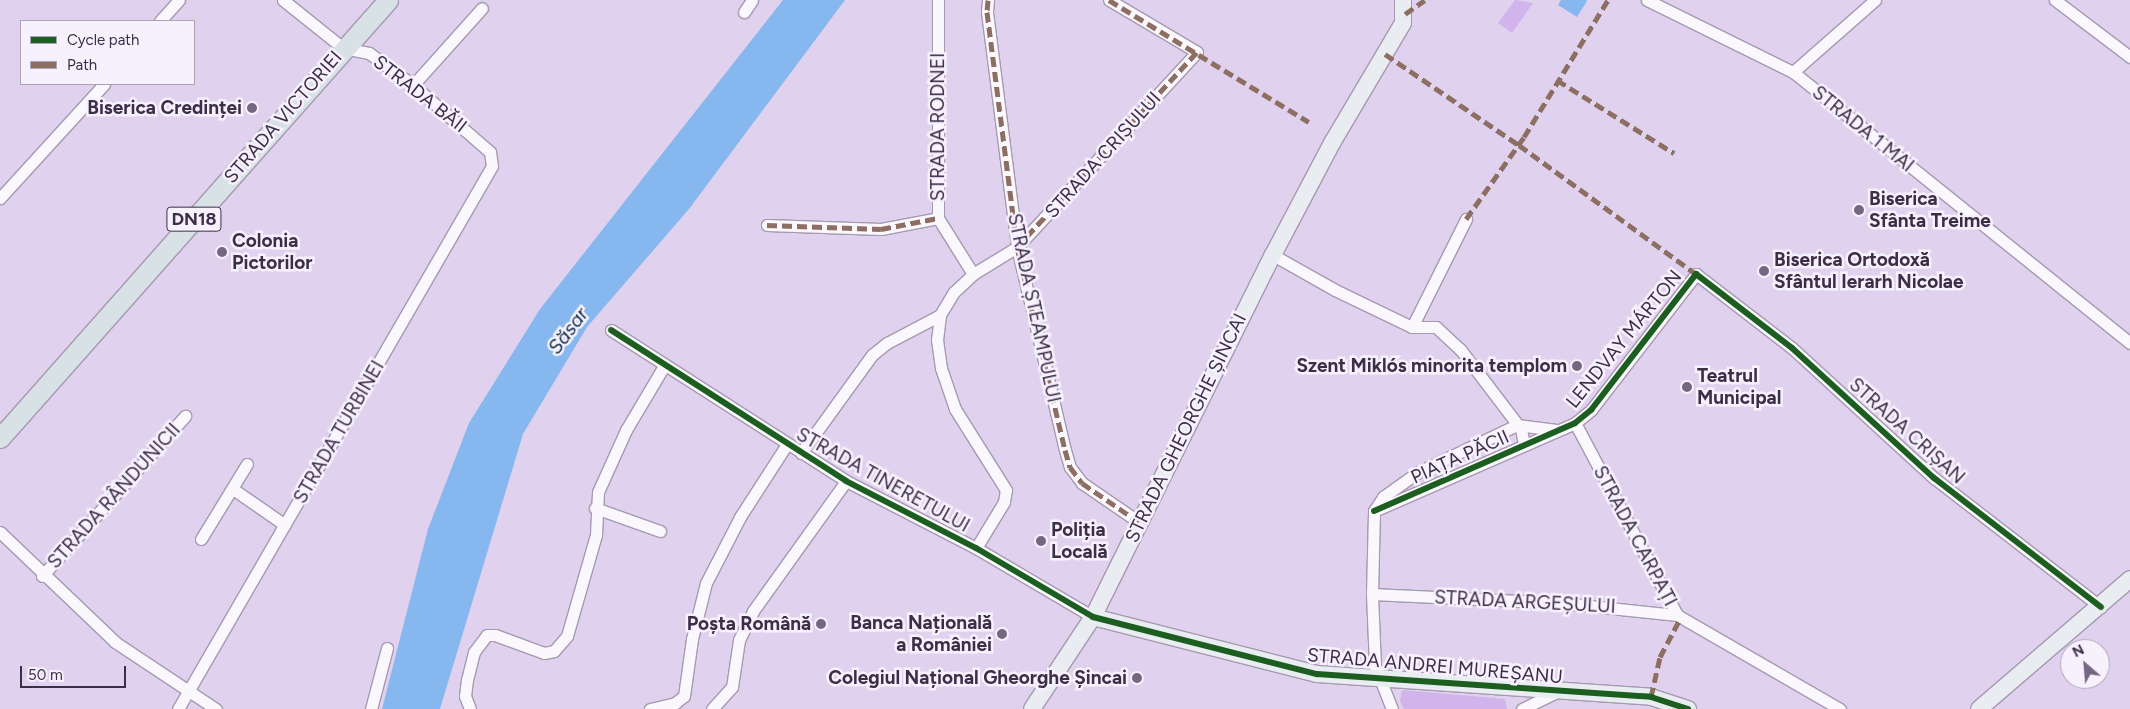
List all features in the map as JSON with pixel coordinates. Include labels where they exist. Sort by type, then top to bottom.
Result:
[{"type":"main road","name":"STRADA VICTORIEI","points":[[0,438],[343,48],[388,0]]},
{"type":"street","points":[[161,20],[179,0]]},
{"type":"street","points":[[283,0],[343,48]]},
{"type":"street","points":[[744,12],[752,0]]},
{"type":"street","name":"STRADA RODNEI","points":[[938,0],[938,218],[973,274]]},
{"type":"street","name":"STRADA ȘTEAMPULUI","points":[[988,0],[987,12],[1017,247],[1070,467],[1082,483],[1139,522]]},
{"type":"street","name":"STRADA CRIȘULUI","points":[[940,315],[954,292],[973,274],[1017,247],[1197,52],[1109,0]]},
{"type":"street","name":"STRADA 1 MAI","points":[[1647,0],[1793,72],[2130,343]]},
{"type":"street","points":[[1793,72],[1875,0]]},
{"type":"street","points":[[2055,0],[2130,58]]},
{"type":"street","name":"STRADA GHEORGHE ȘINCAI","points":[[1032,709],[1093,617],[1273,255],[1332,143],[1396,34],[1404,7]]},
{"type":"street","points":[[413,85],[482,8]]},
{"type":"street","name":"STRADA BĂII","points":[[343,48],[369,53],[413,85],[490,152]]},
{"type":"street","points":[[0,198],[103,85]]},
{"type":"street","name":"STRADA TURBINEI","points":[[178,709],[492,166],[490,152]]},
{"type":"street","points":[[767,225],[881,229],[938,218]]},
{"type":"street","points":[[1273,255],[1335,290],[1412,327],[1466,219]]},
{"type":"street","name":"LENDVAY MÁRTON","points":[[1559,430],[1575,423],[1591,410],[1696,274]]},
{"type":"street","name":"STRADA CRIȘAN","points":[[1696,274],[1792,348],[1934,478],[2101,607]]},
{"type":"street","points":[[801,453],[872,355],[887,343],[940,315]]},
{"type":"street","points":[[940,315],[937,340],[941,368],[955,409],[1006,490],[1004,502],[976,548]]},
{"type":"street","name":"PIAȚA PĂCII","points":[[1412,327],[1436,327],[1448,338],[1524,434],[1524,445]]},
{"type":"street","name":"STRADA TINERETULUI","points":[[611,330],[664,366],[846,481],[976,548],[1093,617]]},
{"type":"street","points":[[470,709],[465,696],[467,680],[474,652],[487,636],[496,635],[544,654],[554,652],[567,636],[596,535],[595,508],[598,492],[612,460],[664,366]]},
{"type":"street","name":"STRADA RÂNDUNICII","points":[[42,576],[185,416]]},
{"type":"street","name":"STRADA CARPAȚI","points":[[1575,423],[1677,614],[1840,709]]},
{"type":"street","name":"PIAȚA PĂCII","points":[[1374,511],[1383,497],[1398,484],[1431,465],[1517,425],[1559,430]]},
{"type":"street","name":"PIAȚA PĂCII","points":[[1374,511],[1559,430]]},
{"type":"street","points":[[650,709],[675,702],[684,696],[692,639],[706,583],[740,517],[787,444]]},
{"type":"street","points":[[201,539],[234,489],[247,464]]},
{"type":"street","points":[[712,709],[732,686],[739,640],[753,611],[846,481]]},
{"type":"street","name":"PIAȚA PĂCII","points":[[1398,484],[1408,497]]},
{"type":"street","points":[[234,489],[285,525]]},
{"type":"street","points":[[595,508],[660,532]]},
{"type":"street","points":[[1374,511],[1372,594],[1378,678],[1392,709]]},
{"type":"street","points":[[0,532],[42,576],[115,642],[216,709]]},
{"type":"street","points":[[1979,709],[2101,607],[2130,579]]},
{"type":"street","name":"STRADA ARGEȘULUI","points":[[1372,594],[1571,604],[1677,614]]},
{"type":"street","name":"STRADA ANDREI MUREȘANU","points":[[1093,617],[1308,672],[1555,692],[1651,697],[1688,709]]},
{"type":"street","points":[[371,709],[386,648]]},
{"type":"street","points":[[1522,709],[1555,692]]},
{"type":"shaded area","points":[[1515,0],[1533,3],[1512,33],[1498,23]]},
{"type":"shaded area","points":[[1402,690],[1505,699],[1507,709],[1404,709],[1400,701]]},
{"type":"water","name":"Săsar","points":[[783,0],[845,0],[689,209],[587,327],[523,434],[440,709],[382,709],[428,529],[469,423],[540,309]]},
{"type":"water","points":[[1561,0],[1587,1],[1577,17],[1558,5]]},
{"type":"marked path","points":[[988,0],[987,12],[1017,247],[1065,450],[1070,467],[1082,483],[1139,522]]},
{"type":"marked path","points":[[1109,0],[1309,122]]},
{"type":"marked path","points":[[1405,14],[1425,0]]},
{"type":"marked path","points":[[1466,219],[1524,137],[1608,0]]},
{"type":"marked path","points":[[1017,247],[1197,52]]},
{"type":"marked path","points":[[1385,54],[1519,145],[1696,274]]},
{"type":"marked path","points":[[1557,80],[1674,153]]},
{"type":"marked path","points":[[767,225],[881,229],[938,218]]},
{"type":"marked path","points":[[1651,697],[1660,657],[1681,617]]},
{"type":"cycle path","points":[[1374,511],[1575,423],[1591,410],[1696,274],[1792,348],[1934,478],[2101,607]]},
{"type":"cycle path","points":[[611,330],[846,481],[976,548],[1093,617],[1317,674],[1651,697],[1688,709]]},
{"type":"place","name":"Biserica Credinței","points":[[252,108]]},
{"type":"place","name":"Biserica Sfânta Treime","points":[[1859,210]]},
{"type":"place","name":"Colonia Pictorilor","points":[[222,252]]},
{"type":"place","name":"Biserica Ortodoxă Sfântul Ierarh Nicolae","points":[[1764,271]]},
{"type":"place","name":"Szent Miklós minorita templom","points":[[1577,366]]},
{"type":"place","name":"Teatrul Municipal","points":[[1687,387]]},
{"type":"place","name":"Poliția Locală","points":[[1041,541]]},
{"type":"place","name":"Poșta Română","points":[[821,624]]},
{"type":"place","name":"Banca Națională a României","points":[[1002,634]]},
{"type":"place","name":"Colegiul Național Gheorghe Șincai","points":[[1137,678]]}]
